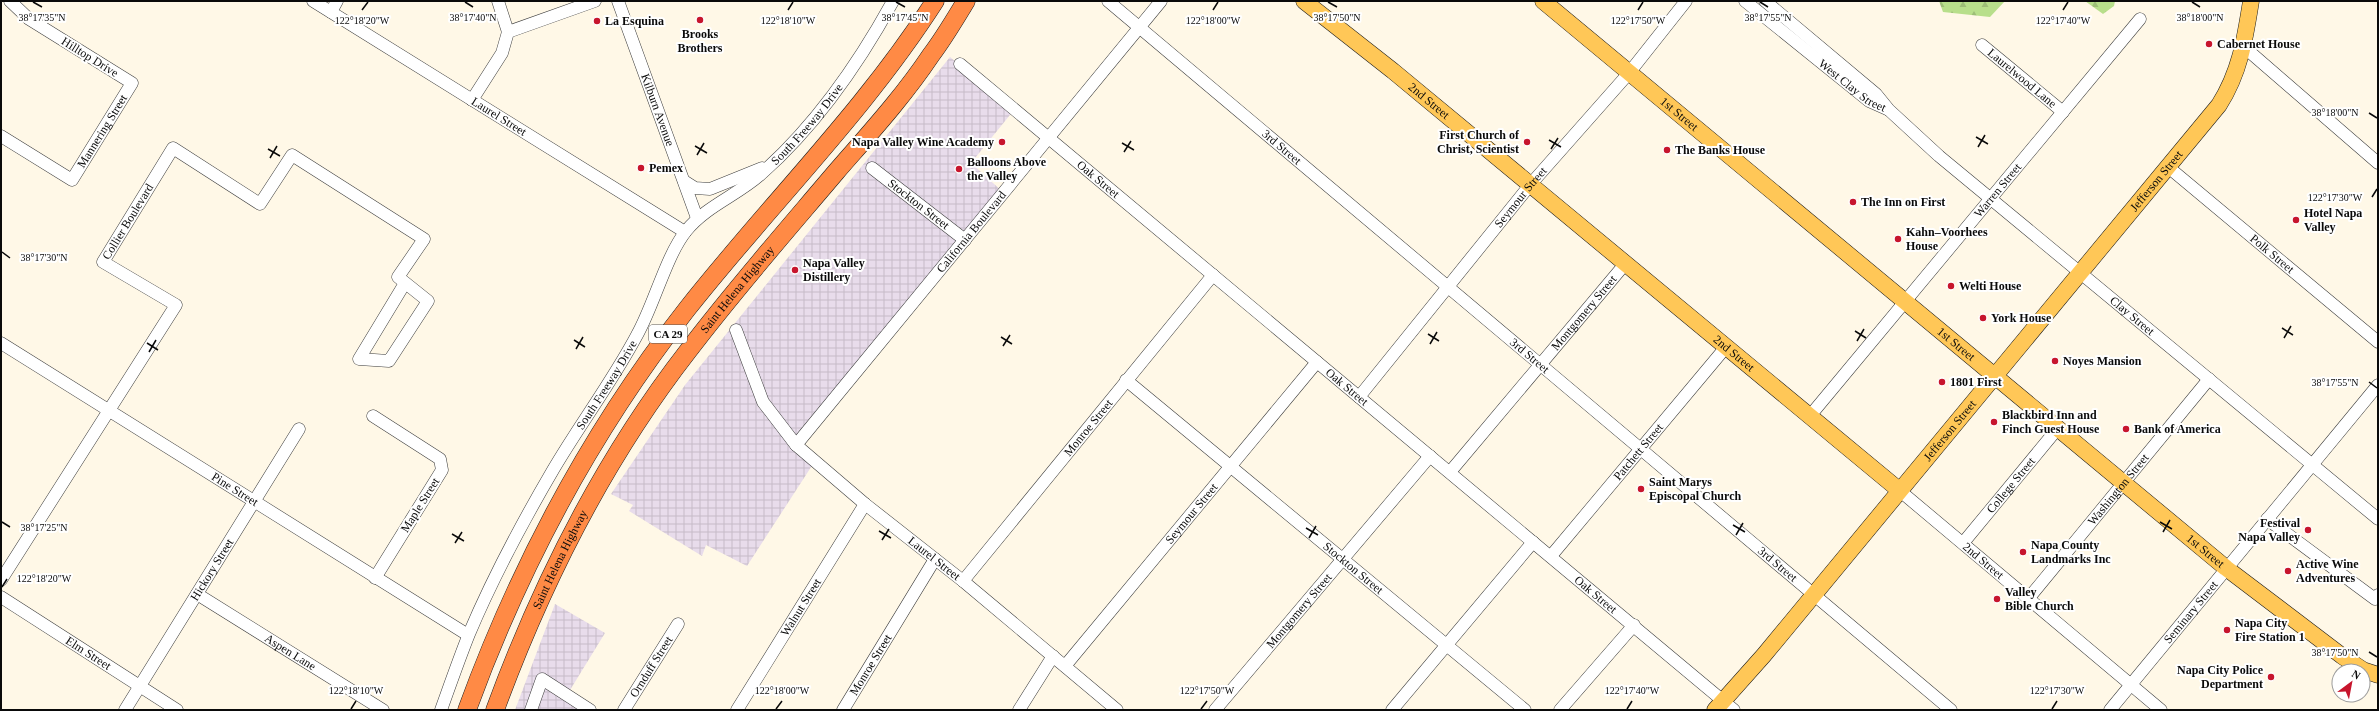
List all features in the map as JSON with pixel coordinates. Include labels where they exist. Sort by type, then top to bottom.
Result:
[{"type":"highway","name":"CA 29","points":[[467,710],[493,641],[527,565],[567,488],[616,408],[687,309],[867,97],[910,41],[935,1]]},
{"type":"highway","name":"Saint Helena Highway","points":[[495,710],[518,650],[552,574],[592,498],[641,418],[713,319],[887,113],[931,56],[966,1]]},
{"type":"highway","points":[[931,56],[972,1]]},
{"type":"main road","name":"2nd Street","points":[[1304,1],[1393,71],[1899,490]]},
{"type":"main road","name":"1st Street","points":[[1543,1],[2226,568],[2342,656],[2363,670],[2378,675]]},
{"type":"main road","name":"Jefferson Street","points":[[1724,707],[1813,594],[1995,376],[2225,96],[2235,76],[2244,47],[2251,1]]},
{"type":"street","name":"Hilltop Drive","points":[[10,1],[29,19],[132,83]]},
{"type":"street","name":"Laurel Street","points":[[314,1],[685,232]]},
{"type":"street","points":[[331,12],[338,1]]},
{"type":"street","points":[[472,100],[502,53],[508,32],[498,1]]},
{"type":"street","points":[[508,32],[595,1]]},
{"type":"street","name":"Kilburn Avenue","points":[[618,1],[697,218]]},
{"type":"street","name":"South Freeway Drive","points":[[441,710],[468,636],[486,596],[553,471],[650,312],[673,254],[685,232],[697,218],[744,188],[775,161],[843,80],[864,50],[893,1]]},
{"type":"street","name":"3rd Street","points":[[1108,1],[1951,710]]},
{"type":"street","name":"California Boulevard","points":[[796,444],[1161,1]]},
{"type":"street","name":"Seymour Street","points":[[1359,397],[1530,185],[1629,72],[1686,1]]},
{"type":"street","name":"West Clay Street","points":[[1745,1],[1869,101],[1889,110]]},
{"type":"street","name":"West Clay Street","points":[[1765,1],[1876,94],[1889,110]]},
{"type":"street","name":"Warren Street","points":[[1809,417],[2140,19]]},
{"type":"street","name":"Laurelwood Lane","points":[[1982,45],[2063,112]]},
{"type":"street","points":[[2244,47],[2378,163]]},
{"type":"street","name":"Oak Street","points":[[960,64],[1634,625],[1724,707]]},
{"type":"street","name":"Mannering Street","points":[[1,136],[72,180],[132,83]]},
{"type":"street","name":"Clay Street","points":[[1889,110],[1991,198],[2378,519]]},
{"type":"street","name":"Collier Boulevard","points":[[1,580],[110,412],[176,305],[103,262],[173,148],[260,204],[292,155],[424,239],[398,277],[405,283]]},
{"type":"street","points":[[684,181],[695,188],[710,189],[775,161]]},
{"type":"street","name":"Polk Street","points":[[2167,166],[2378,342]]},
{"type":"street","name":"Stockton Street","points":[[872,168],[965,240]]},
{"type":"street","name":"Montgomery Street","points":[[1450,472],[1625,264]]},
{"type":"street","name":"Monroe Street","points":[[963,581],[1213,275]]},
{"type":"street","points":[[405,283],[428,301],[389,361],[359,359],[405,283]]},
{"type":"street","name":"Laurel Street","points":[[736,330],[763,402],[796,444],[865,504],[963,581],[1117,710]]},
{"type":"street","name":"Pine Street","points":[[1,343],[468,636]]},
{"type":"street","name":"Patchett Street","points":[[1551,556],[1726,347]]},
{"type":"street","name":"Seymour Street","points":[[1065,666],[1229,466],[1317,362]]},
{"type":"street","name":"Washington Street","points":[[2028,599],[2209,379]]},
{"type":"street","name":"Stockton Street","points":[[1126,380],[1525,710]]},
{"type":"street","name":"Seminary Street","points":[[2110,710],[2378,385]]},
{"type":"street","name":"Maple Street","points":[[373,416],[440,459],[442,470],[375,578]]},
{"type":"street","name":"College Street","points":[[1963,543],[2058,428]]},
{"type":"street","name":"Hickory Street","points":[[125,710],[299,429]]},
{"type":"street","name":"Montgomery Street","points":[[1215,710],[1430,456]]},
{"type":"street","name":"2nd Street","points":[[1899,490],[2161,710]]},
{"type":"street","name":"Walnut Street","points":[[737,710],[865,504]]},
{"type":"street","points":[[2267,519],[2375,600],[2378,595]]},
{"type":"street","points":[[1392,710],[1446,644],[1534,542]]},
{"type":"street","name":"Monroe Street","points":[[843,710],[935,559]]},
{"type":"street","name":"Aspen Lane","points":[[197,594],[383,710]]},
{"type":"street","name":"Elm Street","points":[[1,597],[177,710]]},
{"type":"street","name":"Ornduff Street","points":[[624,710],[678,624]]},
{"type":"street","points":[[1560,710],[1634,625]]},
{"type":"street","points":[[1019,710],[1053,656]]},
{"type":"street","points":[[530,710],[542,679],[590,710]]},
{"type":"shaded area","points":[[950,57],[1014,110],[971,163],[1004,193],[796,444],[815,461],[747,566],[706,545],[702,556],[629,511],[633,505],[611,494],[685,385]]},
{"type":"shaded area","points":[[555,604],[605,633],[567,695],[590,710],[515,710]]},
{"type":"green space","points":[[1939,1],[2005,1],[1990,17],[1943,12]]},
{"type":"green space","points":[[2085,1],[2115,1],[2114,6],[2103,14]]},
{"type":"place","name":"Brooks Brothers","points":[[700,20]]},
{"type":"place","name":"La Esquina","points":[[597,21]]},
{"type":"place","name":"Cabernet House","points":[[2209,44]]},
{"type":"place","name":"Napa Valley Wine Academy","points":[[1002,142]]},
{"type":"place","name":"First Church of Christ, Scientist","points":[[1527,142]]},
{"type":"place","name":"The Banks House","points":[[1667,150]]},
{"type":"place","name":"Pemex","points":[[641,168]]},
{"type":"place","name":"Balloons Above the Valley","points":[[959,169]]},
{"type":"place","name":"The Inn on First","points":[[1853,202]]},
{"type":"place","name":"Hotel Napa Valley","points":[[2296,220]]},
{"type":"place","name":"Kahn–Voorhees House","points":[[1898,239]]},
{"type":"place","name":"Napa Valley Distillery","points":[[795,270]]},
{"type":"place","name":"Welti House","points":[[1951,286]]},
{"type":"place","name":"York House","points":[[1983,318]]},
{"type":"place","name":"Noyes Mansion","points":[[2055,361]]},
{"type":"place","name":"1801 First","points":[[1942,382]]},
{"type":"place","name":"Blackbird Inn and Finch Guest House","points":[[1994,422]]},
{"type":"place","name":"Bank of America","points":[[2126,429]]},
{"type":"place","name":"Saint Marys Episcopal Church","points":[[1641,489]]},
{"type":"place","name":"Festival Napa Valley","points":[[2308,530]]},
{"type":"place","name":"Napa County Landmarks Inc","points":[[2023,552]]},
{"type":"place","name":"Active Wine Adventures","points":[[2288,571]]},
{"type":"place","name":"Valley Bible Church","points":[[1997,599]]},
{"type":"place","name":"Napa City Fire Station 1","points":[[2227,630]]},
{"type":"place","name":"Napa City Police Department","points":[[2271,677]]}]
